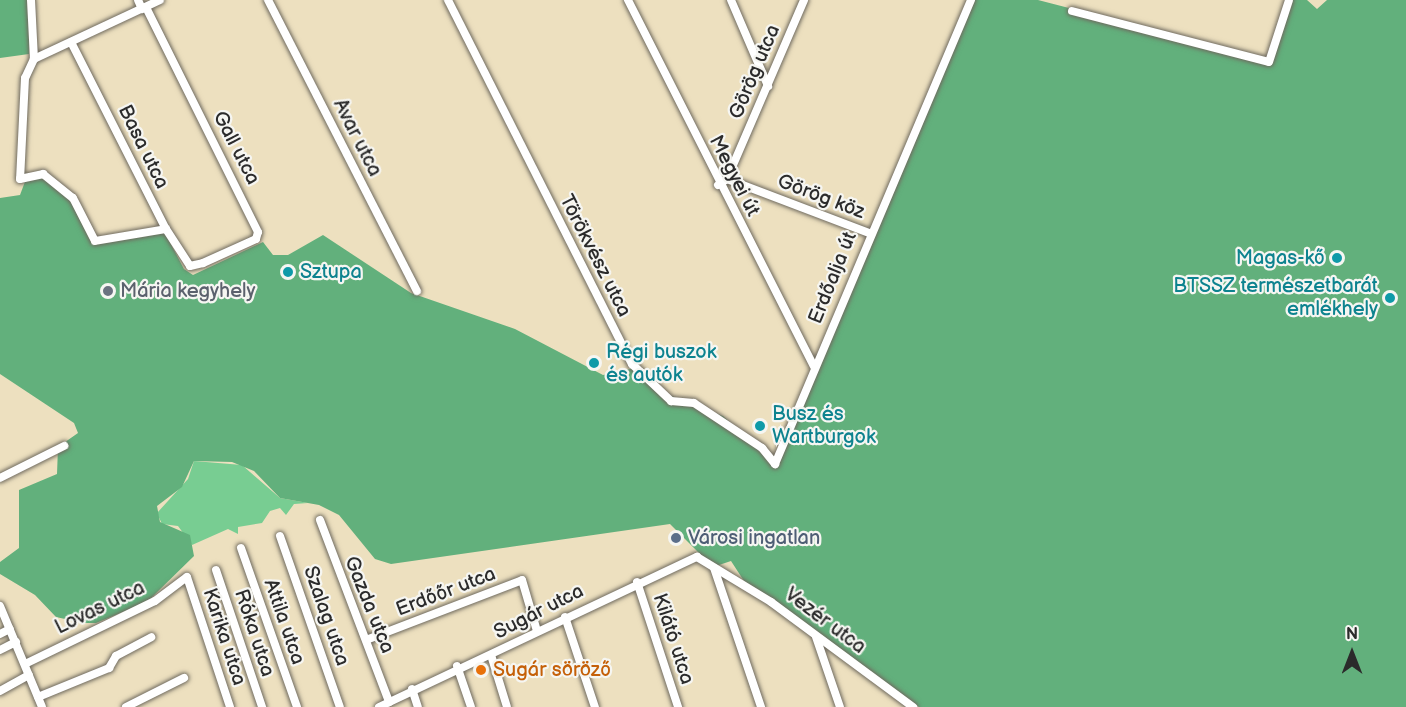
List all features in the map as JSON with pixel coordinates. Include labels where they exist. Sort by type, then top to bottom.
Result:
[{"type":"street","points":[[31,0],[34,59],[25,78],[20,179],[43,174],[73,198],[95,241],[166,229]]},
{"type":"street","points":[[138,0],[144,8]]},
{"type":"street","points":[[34,59],[160,0]]},
{"type":"street","name":"Avar utca","points":[[268,0],[417,291]]},
{"type":"street","name":"Törökvész utca","points":[[447,0],[632,364],[672,402],[694,403],[762,448],[775,464]]},
{"type":"street","name":"Megyei út","points":[[628,0],[718,184],[814,366]]},
{"type":"street","points":[[731,0],[768,86]]},
{"type":"street","name":"Görög utca","points":[[728,179],[804,0]]},
{"type":"street","name":"Erdőalja út","points":[[775,464],[923,104],[971,0]]},
{"type":"street","points":[[1072,11],[1271,62],[1289,0]]},
{"type":"street","name":"Gall utca","points":[[144,8],[259,234],[198,266],[189,264]]},
{"type":"street","name":"Basa utca","points":[[71,42],[166,229],[189,264]]},
{"type":"street","points":[[718,184],[728,179]]},
{"type":"street","name":"Görög köz","points":[[728,179],[869,233]]},
{"type":"street","points":[[0,478],[64,446]]},
{"type":"street","name":"Gazda utca","points":[[320,520],[389,702]]},
{"type":"street","name":"Szalag utca","points":[[280,536],[340,707]]},
{"type":"street","name":"Attila utca","points":[[241,548],[297,707]]},
{"type":"street","name":"Sugár utca","points":[[379,707],[457,666],[491,655],[637,582],[694,557],[713,567]]},
{"type":"street","points":[[713,567],[761,707]]},
{"type":"street","name":"Vezér utca","points":[[713,567],[816,636],[913,707]]},
{"type":"street","name":"Róka utca","points":[[216,570],[262,707]]},
{"type":"street","name":"Lovas utca","points":[[25,664],[155,601],[187,577]]},
{"type":"street","name":"Karika utca","points":[[187,577],[230,707]]},
{"type":"street","name":"Erdőőr utca","points":[[366,640],[522,580],[537,631]]},
{"type":"street","name":"Kilátó utca","points":[[637,582],[678,707]]},
{"type":"street","points":[[0,606],[42,707]]},
{"type":"street","points":[[565,617],[595,707]]},
{"type":"street","points":[[0,634],[10,629]]},
{"type":"street","points":[[816,636],[840,707]]},
{"type":"street","points":[[38,697],[109,668],[116,656],[151,637]]},
{"type":"street","points":[[0,650],[16,642]]},
{"type":"street","points":[[491,655],[507,707]]},
{"type":"street","points":[[457,666],[471,707]]},
{"type":"street","points":[[0,691],[29,675]]},
{"type":"street","points":[[126,707],[184,678]]},
{"type":"street","points":[[412,689],[418,707]]},
{"type":"green space","points":[[0,0],[31,0],[29,54],[0,58]]},
{"type":"green space","points":[[971,0],[1038,0],[1270,60],[1287,0],[1307,0],[1317,9],[1327,0],[1406,0],[1406,707],[919,707],[744,581],[731,561],[713,567],[670,524],[391,564],[375,559],[339,515],[319,505],[280,498],[254,471],[232,462],[194,461],[182,487],[157,506],[160,522],[190,535],[194,556],[147,602],[96,623],[83,623],[56,617],[35,595],[0,574],[0,562],[19,548],[19,490],[57,474],[58,447],[78,433],[74,423],[0,374],[0,198],[20,195],[26,179],[43,176],[71,197],[92,240],[164,231],[184,269],[193,275],[263,242],[273,255],[288,255],[323,235],[411,293],[515,329],[603,375],[635,368],[659,391],[723,416],[775,463]]},
{"type":"green space","points":[[194,461],[242,465],[280,498],[308,503],[294,504],[286,515],[280,508],[270,511],[262,523],[238,527],[238,534],[228,529],[192,545],[178,526],[162,524],[157,513],[188,479]]},
{"type":"place","name":"Magas-kő","points":[[1337,258]]},
{"type":"place","name":"Sztupa","points":[[288,272]]},
{"type":"place","name":"Mária kegyhely","points":[[108,291]]},
{"type":"place","name":"BTSSZ természetbarát emlékhely","points":[[1390,298]]},
{"type":"place","name":"Régi buszok és autók","points":[[594,363]]},
{"type":"place","name":"Busz és Wartburgok","points":[[760,426]]},
{"type":"place","name":"Városi ingatlan","points":[[676,538]]},
{"type":"place","name":"Sugár söröző","points":[[481,670]]}]
